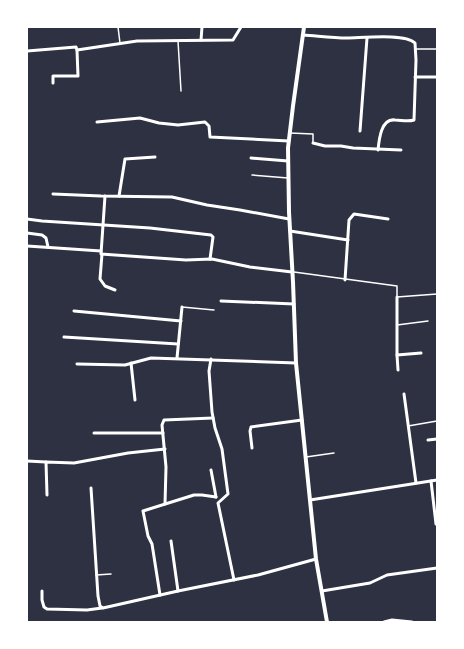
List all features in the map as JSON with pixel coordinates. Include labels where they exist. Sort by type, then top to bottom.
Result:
[{"type":"street","points":[[201,40],[202,27]]},
{"type":"street","points":[[27,51],[76,47],[77,50],[137,41],[233,40],[241,27]]},
{"type":"street","points":[[304,27],[292,106],[289,141],[289,219],[296,363],[316,558],[327,622]]},
{"type":"street","points":[[303,35],[347,38],[399,38],[412,40],[415,43],[414,120],[408,121],[393,119],[388,121],[384,125],[380,134],[378,150]]},
{"type":"street","points":[[360,131],[367,38]]},
{"type":"street","points":[[53,83],[53,76],[78,76],[77,50]]},
{"type":"street","points":[[415,77],[437,77]]},
{"type":"street","points":[[97,122],[140,118],[178,125],[205,122],[209,126],[210,137],[289,141]]},
{"type":"street","points":[[313,143],[326,146],[378,150],[401,150]]},
{"type":"street","points":[[119,196],[125,159],[155,157]]},
{"type":"street","points":[[251,158],[288,161]]},
{"type":"street","points":[[53,194],[172,197],[207,205],[289,219]]},
{"type":"street","points":[[105,196],[100,279],[105,286],[115,290]]},
{"type":"street","points":[[345,280],[349,220],[354,214],[388,219]]},
{"type":"street","points":[[27,219],[103,224],[211,235],[213,237],[210,259]]},
{"type":"street","points":[[290,231],[348,240]]},
{"type":"street","points":[[27,233],[46,238],[48,247]]},
{"type":"street","points":[[27,246],[186,260],[210,259],[250,267],[292,272]]},
{"type":"street","points":[[396,297],[398,370]]},
{"type":"street","points":[[221,301],[294,304]]},
{"type":"street","points":[[177,358],[182,307]]},
{"type":"street","points":[[74,311],[181,321]]},
{"type":"street","points":[[64,337],[178,344]]},
{"type":"street","points":[[397,355],[421,353]]},
{"type":"street","points":[[77,364],[125,365],[151,358],[296,363]]},
{"type":"street","points":[[211,359],[209,371],[213,418],[222,449],[228,494],[218,504]]},
{"type":"street","points":[[131,363],[135,400]]},
{"type":"street","points":[[404,394],[416,483]]},
{"type":"street","points":[[165,504],[162,425],[164,420],[213,418]]},
{"type":"street","points":[[252,448],[251,427],[302,420]]},
{"type":"street","points":[[94,433],[163,433]]},
{"type":"street","points":[[428,440],[437,439]]},
{"type":"street","points":[[27,461],[66,463],[82,462],[128,453],[164,449]]},
{"type":"street","points":[[46,462],[47,495]]},
{"type":"street","points":[[212,470],[216,497],[234,580]]},
{"type":"street","points":[[431,480],[436,524]]},
{"type":"street","points":[[310,500],[437,480]]},
{"type":"street","points":[[91,488],[96,575],[98,596],[100,606],[102,608]]},
{"type":"street","points":[[160,595],[152,544],[148,536],[143,511],[194,495],[216,497]]},
{"type":"street","points":[[171,541],[178,591]]},
{"type":"street","points":[[42,591],[44,607],[87,610],[258,575],[316,558]]},
{"type":"street","points":[[322,590],[370,583],[388,575],[437,568]]},
{"type":"street","points":[[384,622],[392,620],[412,622]]},
{"type":"lane","points":[[118,27],[120,43]]},
{"type":"lane","points":[[178,41],[181,91]]},
{"type":"lane","points":[[416,49],[437,49]]},
{"type":"lane","points":[[290,133],[313,134],[313,143]]},
{"type":"lane","points":[[252,175],[288,178]]},
{"type":"lane","points":[[292,272],[397,286],[396,297],[437,294]]},
{"type":"lane","points":[[182,307],[214,310]]},
{"type":"lane","points":[[397,324],[428,321]]},
{"type":"lane","points":[[408,426],[437,421]]},
{"type":"lane","points":[[306,457],[334,453]]},
{"type":"lane","points":[[96,575],[111,574]]}]
